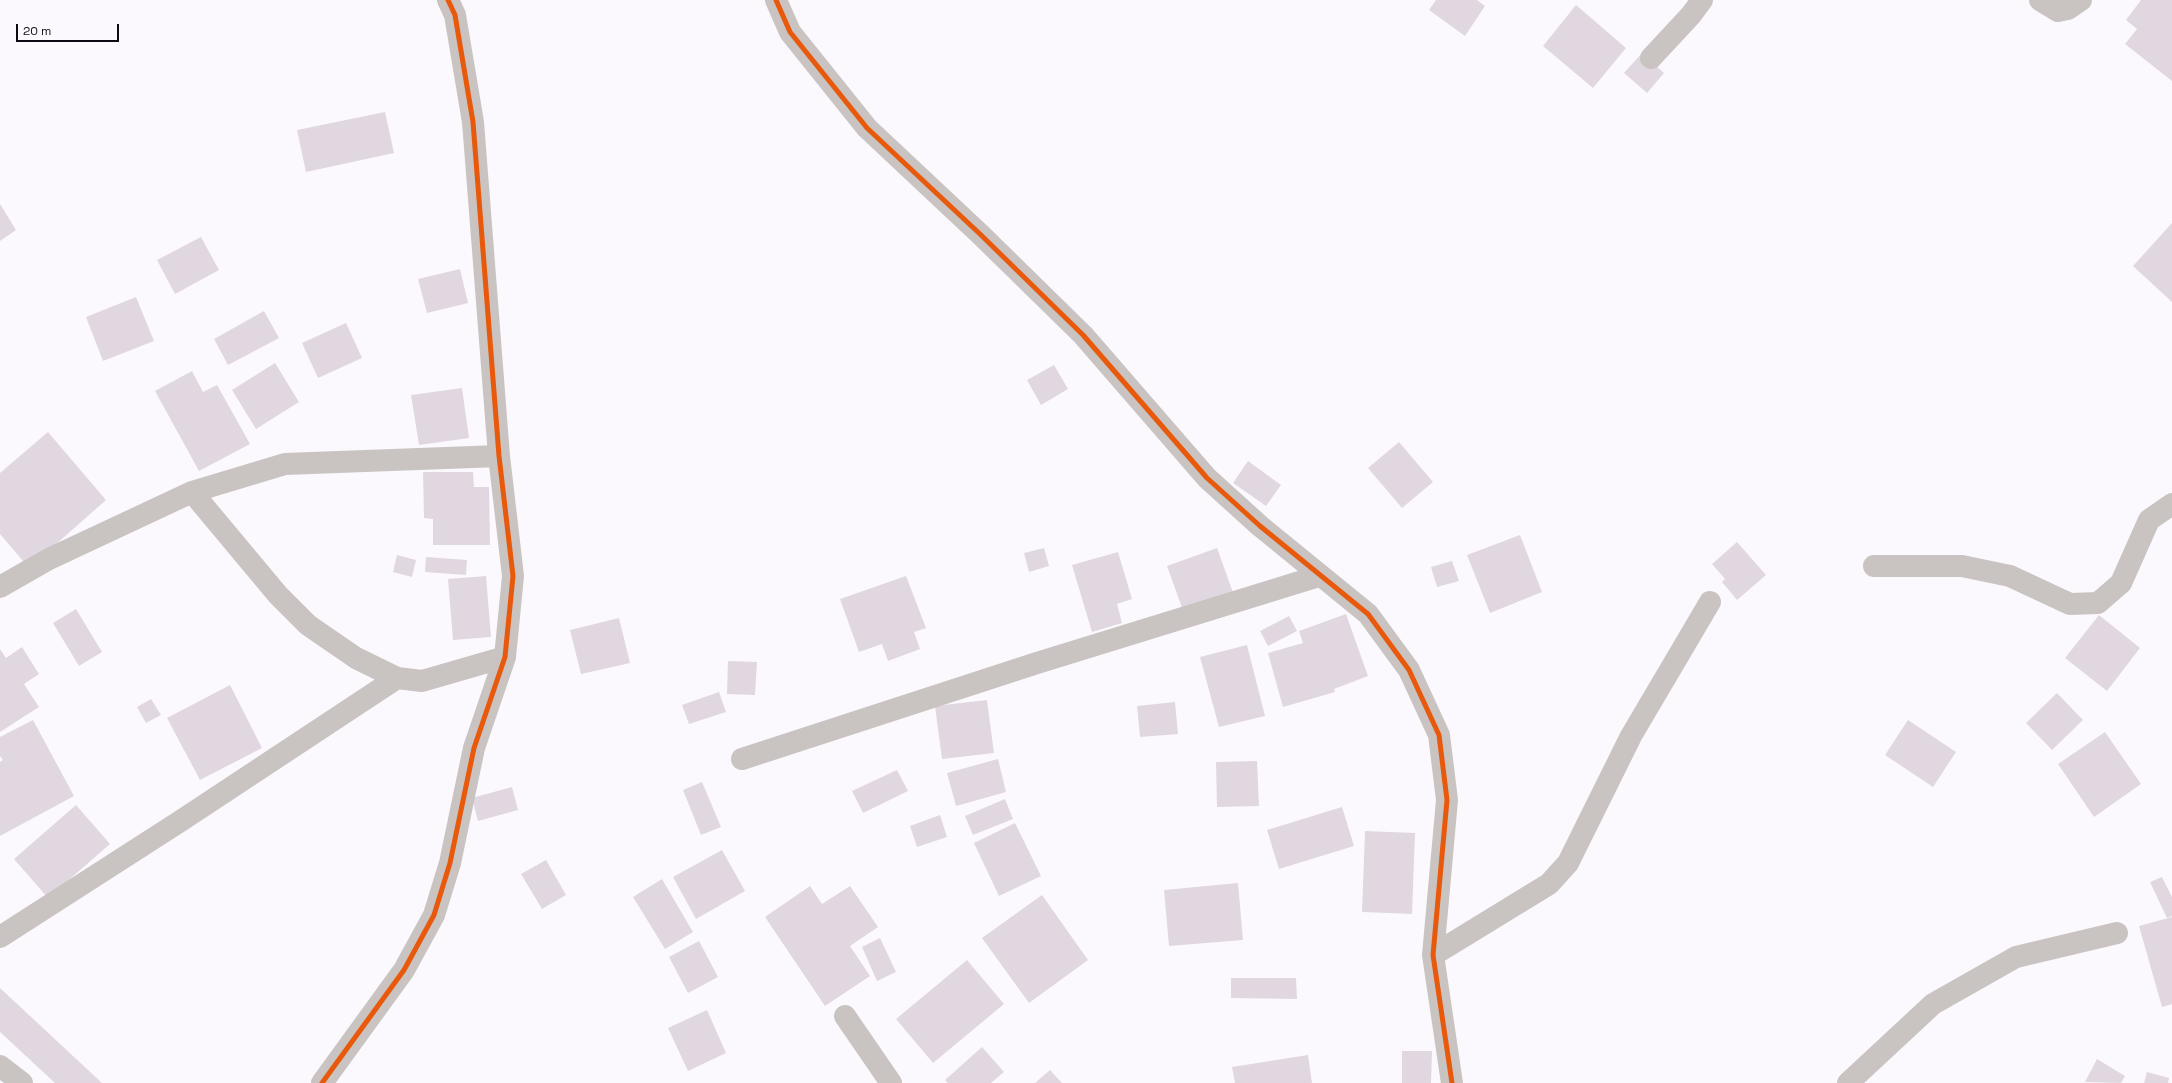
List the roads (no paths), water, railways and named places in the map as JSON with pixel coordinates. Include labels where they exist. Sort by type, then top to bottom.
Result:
[{"type":"street","points":[[322,1083],[404,970],[434,915],[450,863],[474,748],[505,657],[513,576],[499,456],[473,122],[455,15],[448,0]]},
{"type":"street","points":[[776,0],[790,32],[867,128],[982,235],[1083,335],[1207,478],[1260,526],[1319,576],[1368,614],[1409,670],[1439,735],[1447,800],[1433,955],[1452,1083]]},
{"type":"street","points":[[1651,58],[1691,15],[1702,0]]},
{"type":"street","points":[[2040,0],[2058,11],[2068,9],[2081,0]]},
{"type":"street","points":[[0,587],[49,559],[192,492],[285,464],[499,456]]},
{"type":"street","points":[[192,492],[278,595],[308,624],[356,658],[397,678],[422,681],[505,657]]},
{"type":"street","points":[[1874,566],[1962,566],[2010,576],[2070,604],[2098,603],[2121,583],[2149,520],[2172,504]]},
{"type":"street","points":[[742,759],[1037,663],[1319,576]]},
{"type":"street","points":[[1433,955],[1549,884],[1568,863],[1631,736],[1710,602]]},
{"type":"street","points":[[0,937],[180,822],[397,678]]},
{"type":"street","points":[[1848,1083],[1932,1004],[2016,957],[2117,933]]},
{"type":"street","points":[[845,1016],[891,1083]]},
{"type":"street","points":[[0,1066],[22,1083]]}]
